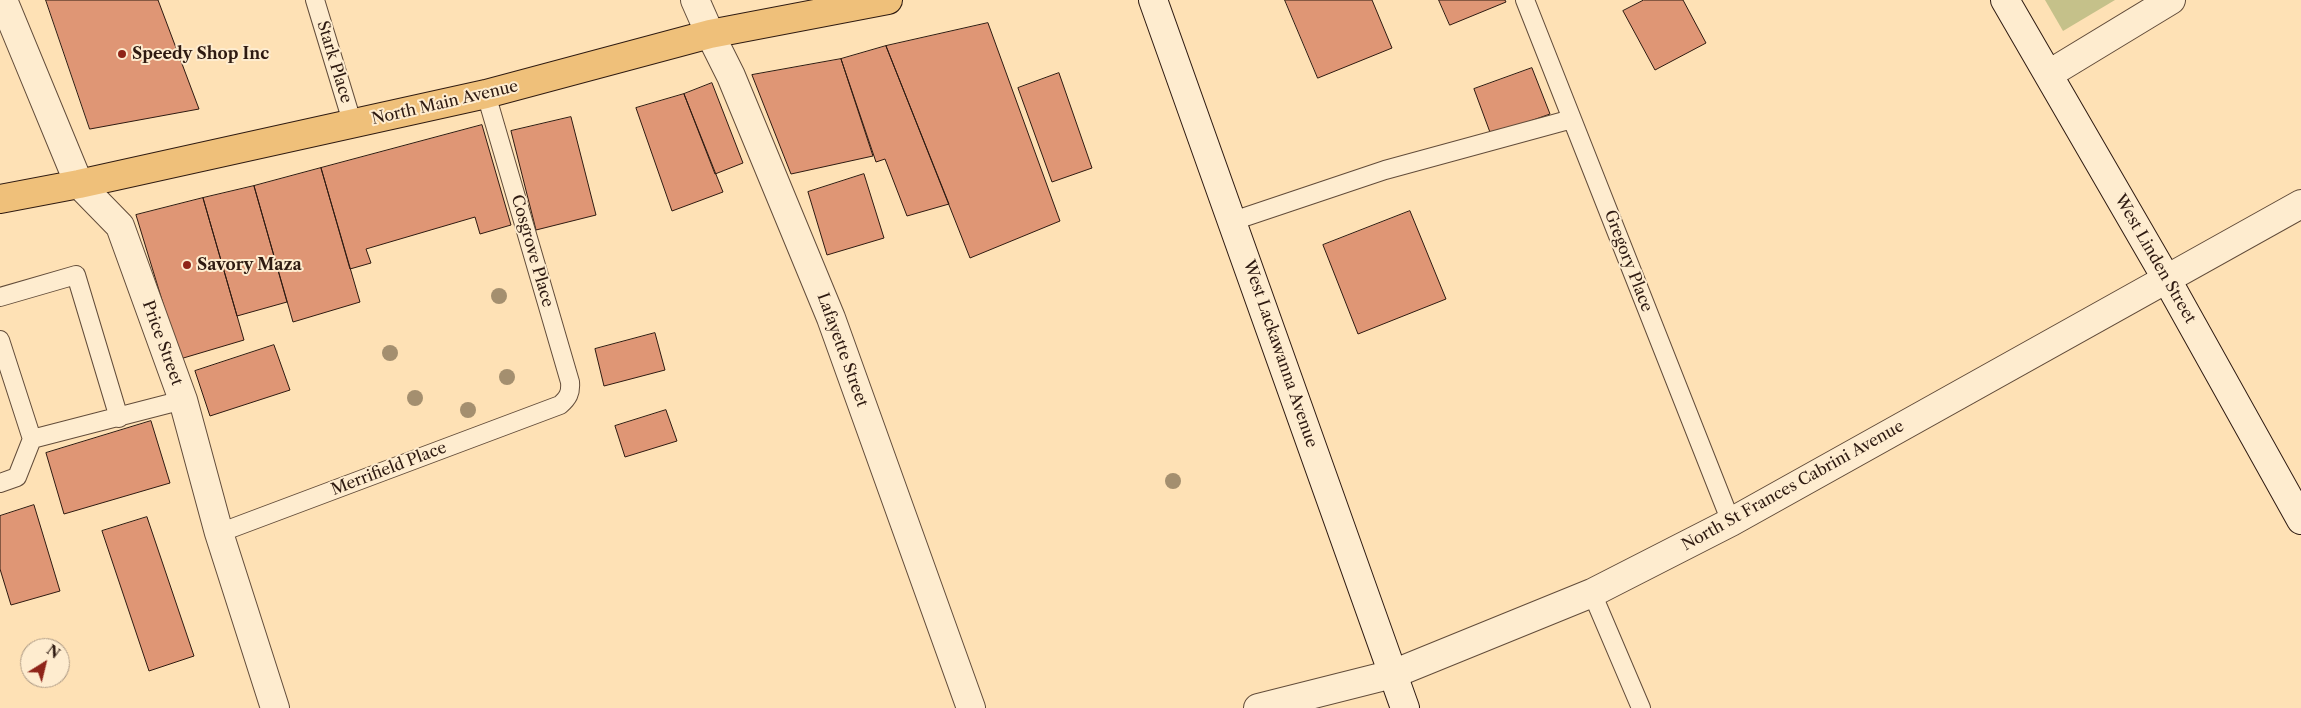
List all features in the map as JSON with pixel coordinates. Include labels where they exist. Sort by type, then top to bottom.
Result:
[{"type":"main road","name":"North Main Avenue","points":[[0,199],[79,184],[353,125],[486,94],[710,34],[888,0]]},
{"type":"street","name":"Price Street","points":[[3,0],[79,184],[120,226],[183,400],[219,533],[275,708]]},
{"type":"street","name":"Lafayette Street","points":[[695,0],[731,76],[831,318],[971,708]]},
{"type":"street","name":"West Lackawanna Avenue","points":[[1153,0],[1405,708]]},
{"type":"street","name":"West Linden Street","points":[[2005,0],[2166,278],[2301,520]]},
{"type":"street","points":[[2048,74],[2171,0]]},
{"type":"street","name":"North St Frances Cabrini Avenue","points":[[1258,708],[1393,674],[1592,593],[1731,522],[2301,204]]},
{"type":"lane","name":"Stark Place","points":[[315,0],[353,125]]},
{"type":"lane","name":"Gregory Place","points":[[1525,0],[1731,522]]},
{"type":"lane","name":"Cosgrove Place","points":[[486,94],[570,382],[571,390],[567,398],[560,404]]},
{"type":"lane","points":[[1233,222],[1385,170],[1572,119]]},
{"type":"lane","points":[[0,297],[76,275],[120,418]]},
{"type":"lane","points":[[0,340],[32,439],[17,476],[0,483]]},
{"type":"lane","points":[[32,439],[120,418],[183,400]]},
{"type":"lane","name":"Merrifield Place","points":[[219,533],[560,404]]},
{"type":"lane","points":[[1592,593],[1641,708]]},
{"type":"shaded area","points":[[2045,0],[2115,0],[2063,31]]},
{"type":"building","name":"Speedy Shop Inc","points":[[46,0],[158,0],[199,109],[90,129]]},
{"type":"building","points":[[1285,0],[1372,0],[1392,48],[1318,78]]},
{"type":"building","points":[[1439,0],[1505,0],[1506,2],[1450,25]]},
{"type":"building","points":[[1644,0],[1683,0],[1706,43],[1655,70],[1623,11]]},
{"type":"building","points":[[988,23],[1060,221],[970,258],[886,46]]},
{"type":"building","points":[[886,46],[949,204],[907,216],[885,159],[876,162],[841,59]]},
{"type":"building","points":[[841,59],[873,156],[791,174],[752,75]]},
{"type":"building","points":[[1532,68],[1550,114],[1491,135],[1474,89]]},
{"type":"building","points":[[1059,73],[1092,168],[1052,182],[1018,88]]},
{"type":"building","points":[[712,83],[743,163],[715,174],[684,94]]},
{"type":"building","points":[[684,94],[723,192],[672,211],[636,108]]},
{"type":"building","points":[[571,117],[596,215],[536,230],[511,131]]},
{"type":"building","points":[[482,125],[511,225],[480,234],[475,217],[366,249],[371,263],[350,269],[321,168]]},
{"type":"building","points":[[321,168],[360,302],[293,322],[254,186]]},
{"type":"building","points":[[864,174],[884,238],[827,255],[808,192]]},
{"type":"building","points":[[254,186],[287,302],[237,316],[203,198]]},
{"type":"building","name":"Savory Maza","points":[[203,198],[244,340],[180,359],[136,215]]},
{"type":"building","points":[[1410,211],[1446,299],[1358,334],[1323,245]]},
{"type":"building","points":[[655,333],[665,370],[604,386],[595,349]]},
{"type":"building","points":[[274,345],[290,390],[210,416],[195,371]]},
{"type":"building","points":[[666,410],[677,441],[625,457],[615,426]]},
{"type":"building","points":[[151,421],[170,483],[64,514],[46,453]]},
{"type":"building","points":[[34,505],[60,591],[11,605],[0,569],[0,516]]},
{"type":"building","points":[[147,517],[194,656],[149,671],[102,531]]},
{"type":"place","name":"Speedy Shop Inc","points":[[122,54]]},
{"type":"place","name":"Savory Maza","points":[[187,265]]}]
